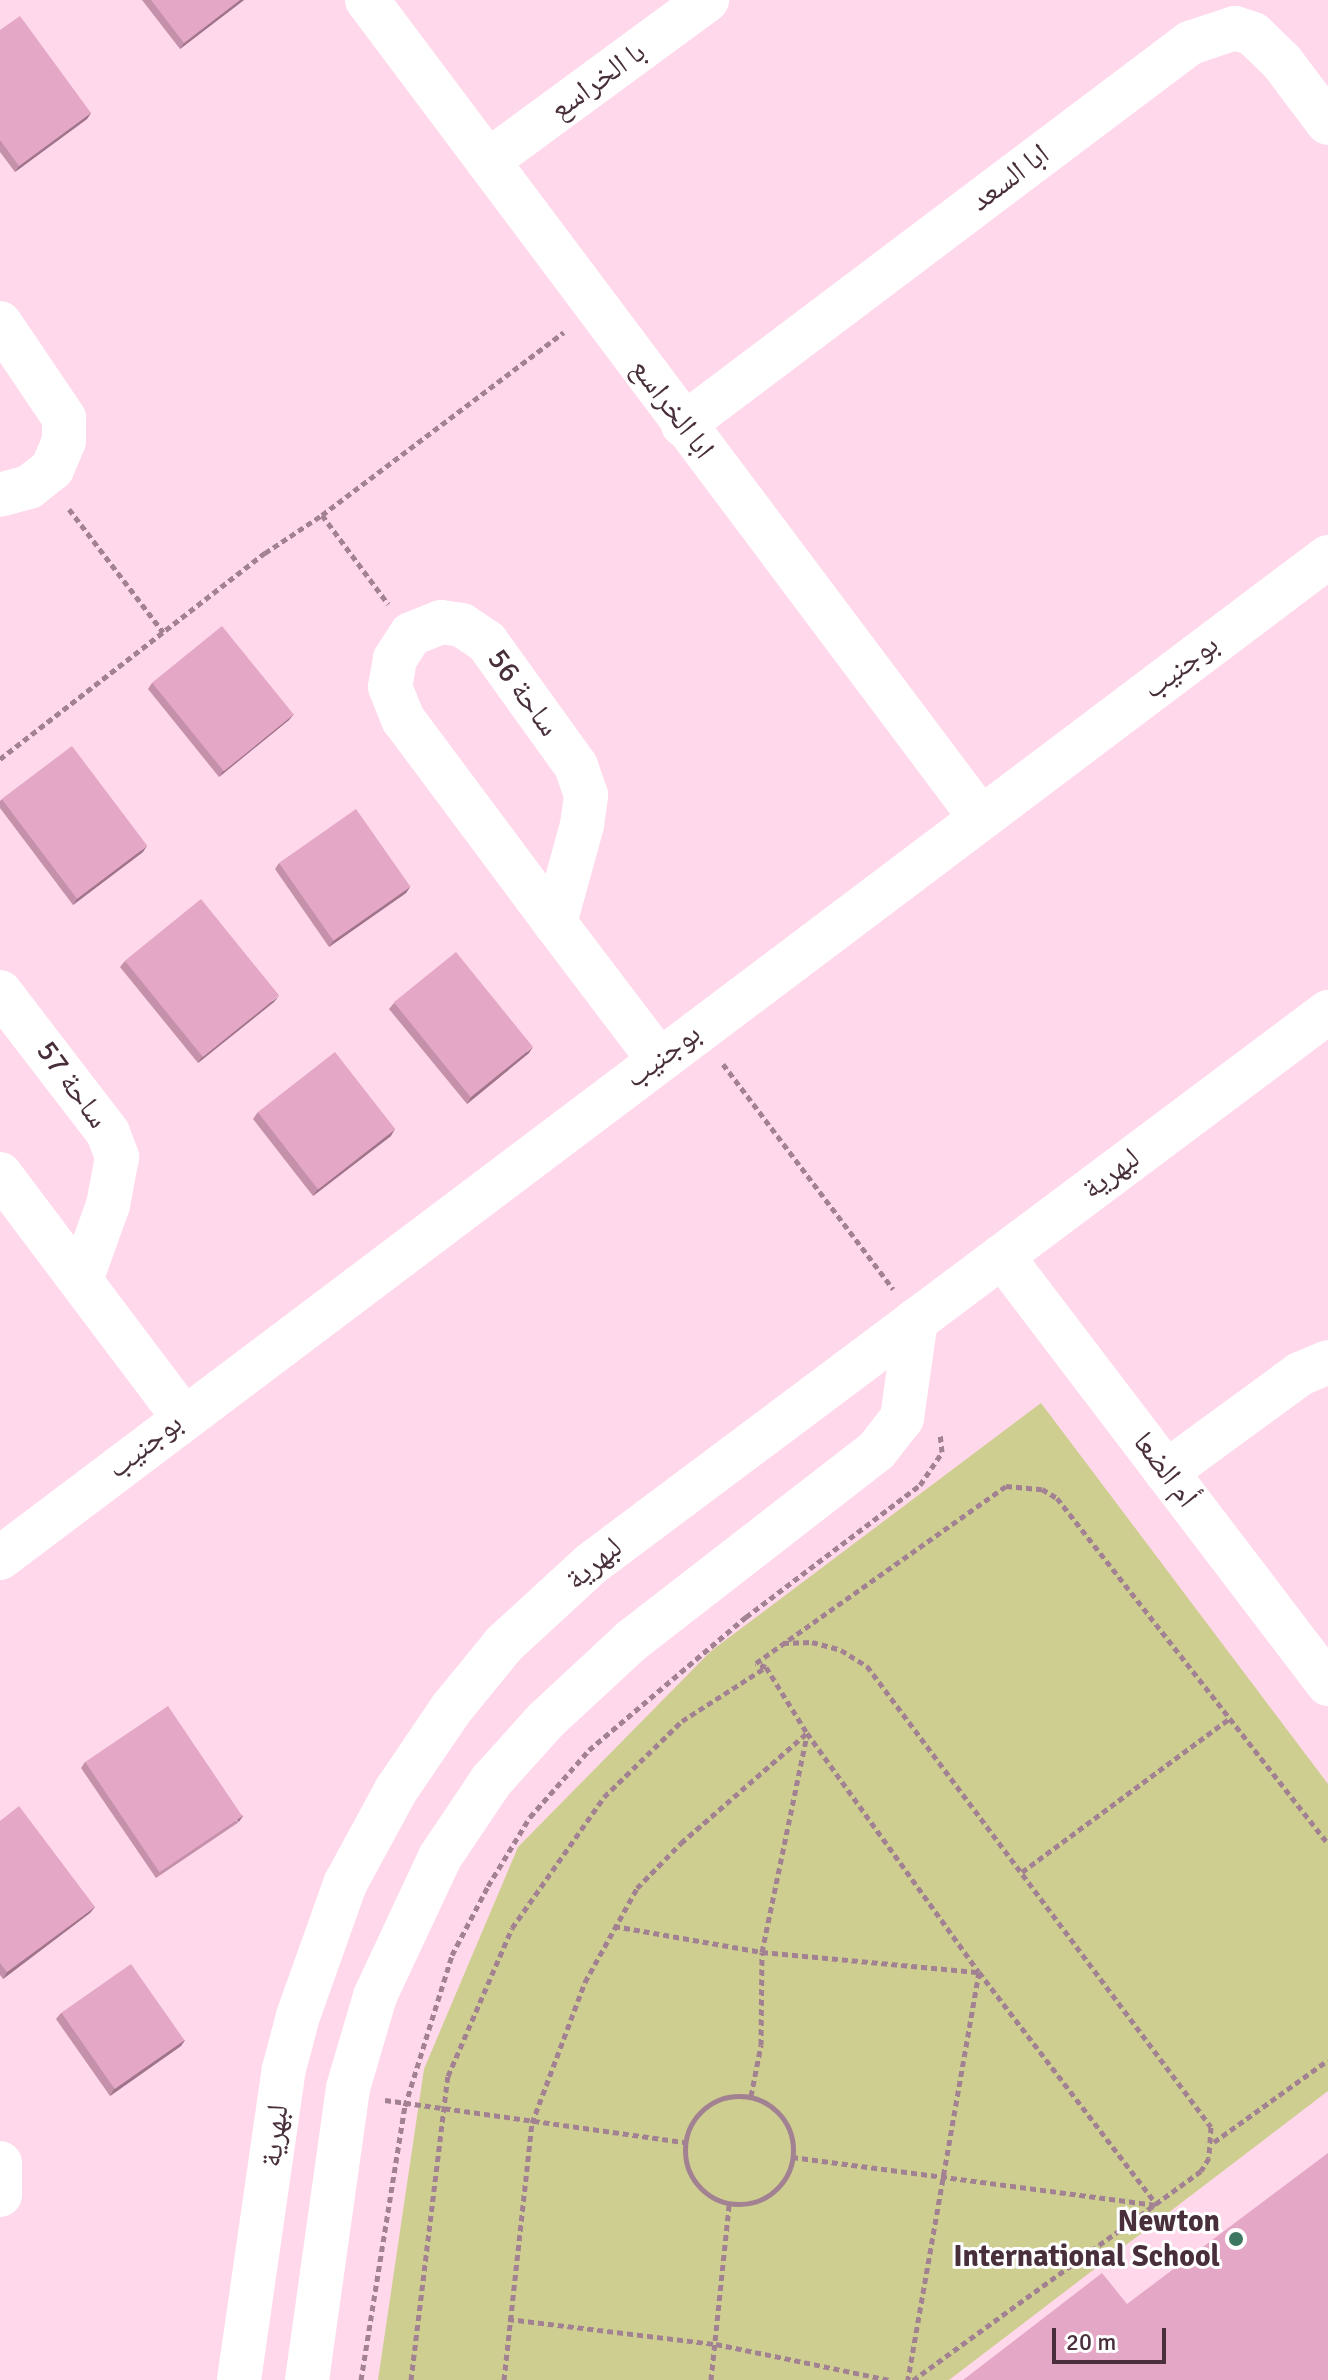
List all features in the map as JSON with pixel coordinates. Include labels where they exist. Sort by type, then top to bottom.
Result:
[{"type":"street","name":"ابا الخراسع","points":[[367,0],[980,817]]},
{"type":"street","name":"با الخراسع","points":[[488,161],[707,0]]},
{"type":"street","name":"ابا السعد","points":[[683,425],[1190,43],[1235,28],[1253,34],[1328,123]]},
{"type":"street","points":[[0,323],[64,418],[64,441],[52,469],[29,487],[0,495]]},
{"type":"street","name":"بوجنيب","points":[[0,1558],[183,1417],[1328,557]]},
{"type":"street","name":"ساحة 56","points":[[411,634],[441,622],[462,625],[487,642],[576,766],[586,795],[582,825],[555,923]]},
{"type":"street","points":[[411,634],[395,659],[390,687],[403,719],[659,1060]]},
{"type":"street","name":"ساحة 57","points":[[0,992],[108,1133],[117,1157],[108,1205],[81,1280]]},
{"type":"street","name":"لبهرية","points":[[239,2380],[284,2069],[298,2016],[345,1884],[396,1790],[504,1644],[591,1564],[1328,1012]]},
{"type":"street","points":[[0,1174],[183,1417]]},
{"type":"street","name":"أم الضعا","points":[[1002,1256],[1328,1684]]},
{"type":"street","points":[[307,2380],[348,2088],[375,1996],[440,1857],[491,1781],[546,1720],[631,1641],[877,1450],[902,1418],[916,1320]]},
{"type":"street","points":[[1166,1472],[1300,1374],[1328,1362]]},
{"type":"street","points":[[298,2016],[375,1996]]},
{"type":"street","points":[[273,2159],[333,2193]]},
{"type":"street","points":[[0,2163],[0,2195]]},
{"type":"path","points":[[0,759],[163,632],[596,307]]},
{"type":"path","points":[[43,476],[163,632]]},
{"type":"path","points":[[322,515],[411,634]]},
{"type":"path","points":[[698,1031],[916,1320]]},
{"type":"path","points":[[361,2380],[405,2106],[452,1955],[530,1817],[589,1750],[667,1681],[920,1485],[942,1452],[940,1426]]},
{"type":"path","points":[[1157,2205],[979,1972],[807,1733],[766,1667],[756,1663],[1006,1486],[1024,1486],[1057,1498],[1328,1844]]},
{"type":"path","points":[[782,1643],[812,1642],[841,1650],[867,1666],[1205,2114],[1213,2143]]},
{"type":"path","points":[[411,2380],[441,2111],[448,2076],[512,1928],[604,1797],[682,1721],[766,1667]]},
{"type":"path","points":[[1022,1872],[1230,1718]]},
{"type":"path","points":[[504,2380],[508,2319],[532,2123],[553,2056],[614,1926],[637,1888],[681,1843],[807,1733]]},
{"type":"path","points":[[751,2096],[761,2045],[762,1952],[807,1733]]},
{"type":"path","points":[[614,1926],[762,1952],[979,1972]]},
{"type":"path","points":[[910,2380],[979,1972]]},
{"type":"path","points":[[910,2380],[1157,2205],[1201,2171],[1213,2143],[1328,2060]]},
{"type":"path","points":[[348,2088],[405,2106],[685,2142]]},
{"type":"path","points":[[751,2096],[777,2109],[793,2133],[792,2157],[780,2187],[757,2202],[729,2205],[704,2193],[688,2170],[685,2142],[697,2115],[721,2098],[751,2096]]},
{"type":"path","points":[[792,2157],[1157,2205]]},
{"type":"path","points":[[711,2380],[729,2205]]},
{"type":"path","points":[[508,2319],[716,2344],[890,2380]]},
{"type":"shaded area","points":[[1041,1403],[1328,1784],[1328,2091],[949,2380],[378,2380],[424,2069],[518,1847],[711,1651]]},
{"type":"building","points":[[151,0],[240,0],[184,43]]},
{"type":"building","points":[[20,16],[91,113],[19,166],[0,140],[0,30]]},
{"type":"building","points":[[222,626],[294,715],[224,771],[152,683]]},
{"type":"building","points":[[72,746],[147,846],[77,899],[2,799]]},
{"type":"building","points":[[356,809],[410,887],[333,941],[279,863]]},
{"type":"building","points":[[201,899],[279,995],[203,1057],[125,961]]},
{"type":"building","points":[[456,952],[533,1047],[471,1097],[394,1002]]},
{"type":"building","points":[[335,1052],[395,1129],[318,1190],[258,1112]]},
{"type":"building","points":[[168,1706],[242,1816],[159,1872],[85,1762]]},
{"type":"building","points":[[19,1806],[95,1907],[7,1972],[0,1963],[0,1821]]},
{"type":"building","points":[[131,1964],[184,2040],[115,2089],[61,2013]]},
{"type":"building","name":"Newton International School","points":[[1328,2153],[1328,2380],[963,2380],[1102,2273],[1127,2304]]},
{"type":"place","name":"Newton International School","points":[[1236,2239]]}]
